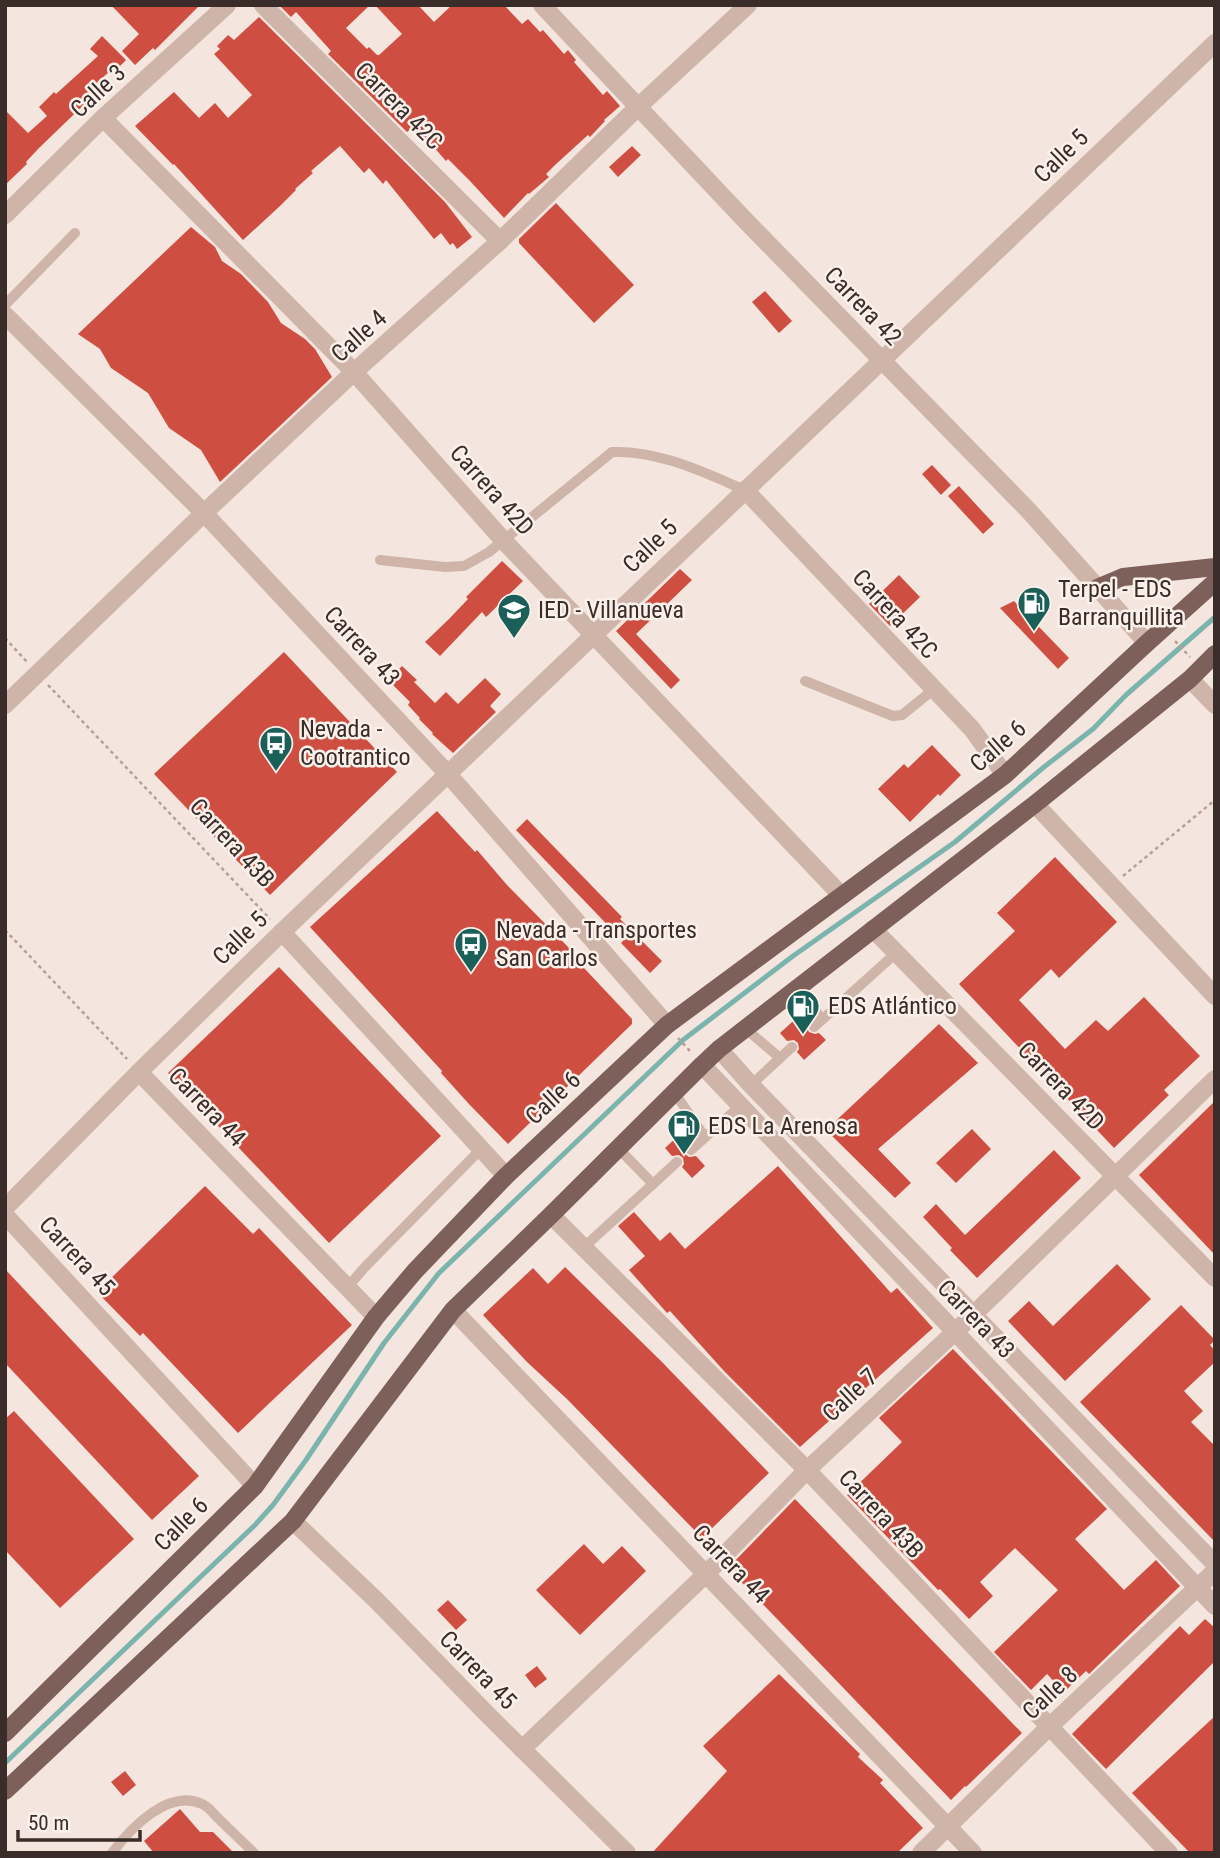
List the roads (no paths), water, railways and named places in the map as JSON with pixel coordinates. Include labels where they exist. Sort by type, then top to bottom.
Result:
[{"type":"main road","points":[[1097,588],[1123,577],[1215,567]]},
{"type":"main road","name":"Calle 6","points":[[5,1733],[255,1486],[376,1317],[415,1271],[506,1177],[672,1031],[842,896],[1005,775],[1215,582]]},
{"type":"main road","points":[[5,1791],[293,1521],[453,1310],[719,1049],[1035,804],[1190,679],[1215,654]]},
{"type":"street","name":"Calle 3","points":[[5,215],[103,118],[227,5]]},
{"type":"street","name":"Carrera 42C","points":[[263,5],[500,241]]},
{"type":"street","name":"Carrera 42","points":[[542,5],[743,218],[1029,510],[1147,643]]},
{"type":"street","name":"Calle 4","points":[[5,705],[204,513],[354,372],[500,241],[748,5]]},
{"type":"street","name":"Calle 5","points":[[5,1208],[139,1072],[447,773],[1215,43]]},
{"type":"street","name":"Carrera 42D","points":[[103,118],[354,372],[503,540],[842,896]]},
{"type":"street","name":"Carrera 43","points":[[5,315],[204,513],[447,773],[672,1031]]},
{"type":"street","name":"Carrera 42C","points":[[745,489],[972,729],[1005,775]]},
{"type":"street","points":[[1190,679],[1215,705]]},
{"type":"street","points":[[1035,804],[1215,996]]},
{"type":"street","name":"Carrera 42D","points":[[873,929],[1215,1278]]},
{"type":"street","points":[[282,932],[506,1177]]},
{"type":"street","name":"Carrera 43","points":[[719,1049],[1215,1564]]},
{"type":"street","name":"Carrera 43","points":[[702,1065],[1215,1606]]},
{"type":"street","name":"Carrera 44","points":[[139,1072],[376,1317]]},
{"type":"street","name":"Calle 7","points":[[522,1749],[706,1574],[807,1470],[974,1314],[1215,1079]]},
{"type":"street","name":"Carrera 45","points":[[5,1215],[255,1486]]},
{"type":"street","name":"Carrera 43B","points":[[551,1215],[807,1470],[1169,1853]]},
{"type":"street","name":"Carrera 44","points":[[453,1310],[973,1853]]},
{"type":"street","name":"Carrera 45","points":[[293,1521],[377,1601],[627,1853]]},
{"type":"street","name":"Calle 8","points":[[921,1853],[1049,1727],[1215,1571]]},
{"type":"lane","points":[[5,305],[75,233]]},
{"type":"lane","points":[[380,560],[445,567],[464,566],[489,552],[612,452],[632,451],[690,466],[745,489]]},
{"type":"lane","points":[[805,681],[893,716],[902,715],[913,708],[933,690]]},
{"type":"lane","points":[[799,988],[818,1023],[896,953]]},
{"type":"lane","points":[[746,1029],[780,1058]]},
{"type":"lane","points":[[751,1084],[792,1047]]},
{"type":"lane","points":[[674,1092],[705,1137]]},
{"type":"lane","points":[[691,1150],[740,1105]]},
{"type":"lane","points":[[618,1148],[653,1185]]},
{"type":"lane","points":[[347,1288],[481,1149]]},
{"type":"lane","points":[[583,1248],[677,1162]]},
{"type":"lane","points":[[112,1853],[123,1837],[155,1810],[172,1802],[190,1800],[204,1804],[254,1853]]},
{"type":"waterway","points":[[5,1763],[255,1525],[306,1460],[384,1343],[439,1273],[683,1040],[793,956],[955,842],[1093,729],[1126,695],[1215,617]]},
{"type":"place","name":"Terpel - EDS Barranquillita","points":[[1034,633]]},
{"type":"place","name":"IED - Villanueva","points":[[514,640]]},
{"type":"place","name":"Nevada - Cootrantico","points":[[276,773]]},
{"type":"place","name":"Nevada - Transportes San Carlos","points":[[471,974]]},
{"type":"place","name":"EDS Atlántico","points":[[803,1036]]},
{"type":"place","name":"EDS La Arenosa","points":[[684,1156]]}]
